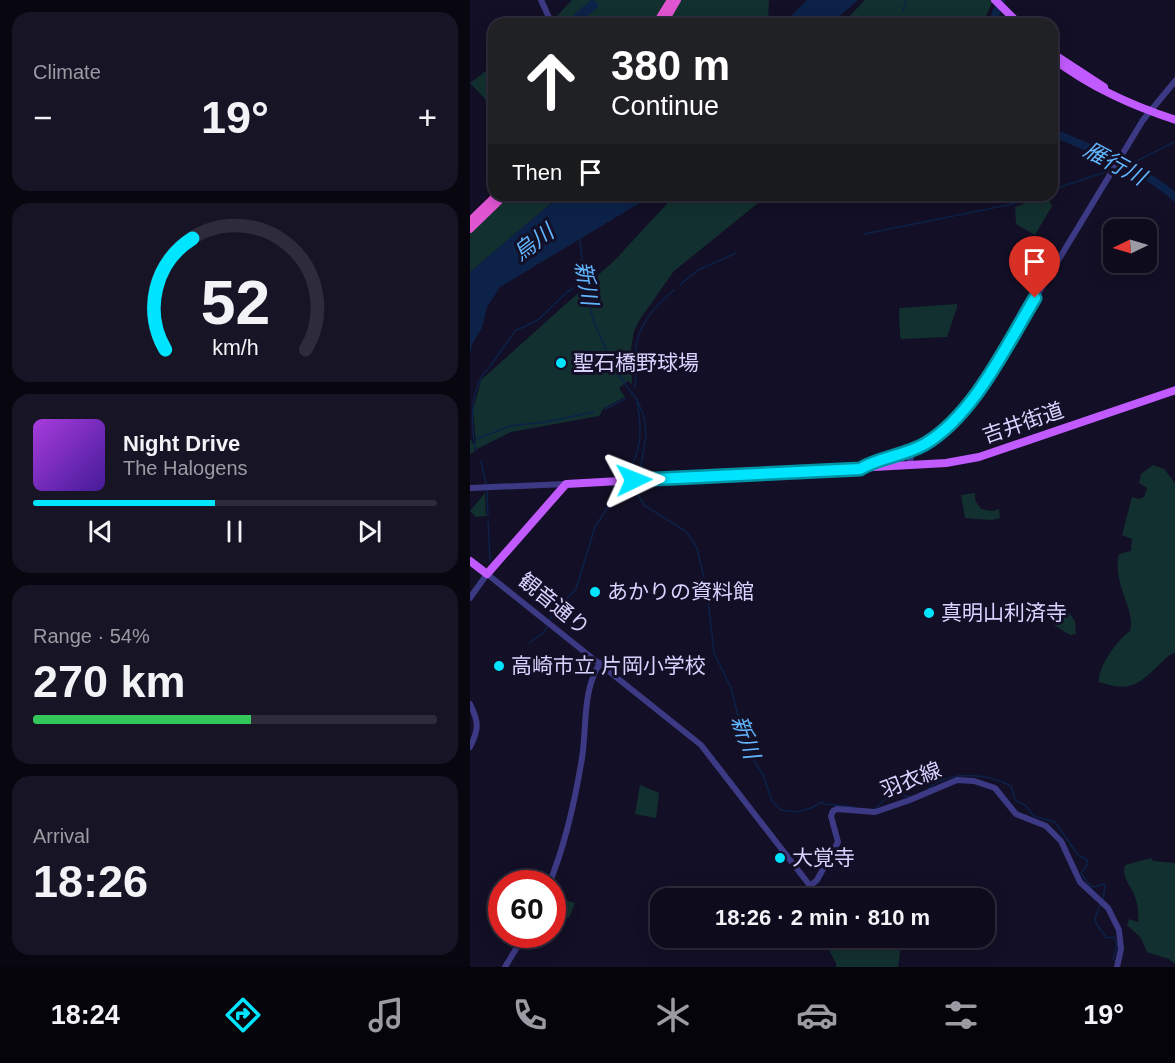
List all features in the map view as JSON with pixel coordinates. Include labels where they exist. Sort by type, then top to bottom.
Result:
[{"type":"highway","points":[[660,18],[671,0]]},
{"type":"highway","points":[[666,18],[677,0]]},
{"type":"highway","points":[[470,221],[491,201]]},
{"type":"highway","points":[[470,230],[499,201]]},
{"type":"main road","points":[[988,0],[1008,18]]},
{"type":"main road","points":[[995,0],[1009,18]]},
{"type":"main road","points":[[1058,57],[1120,98]]},
{"type":"main road","points":[[1058,62],[1098,90],[1175,120]]},
{"type":"main road","name":"吉井街道","points":[[566,484],[946,463],[979,457],[1175,390]]},
{"type":"main road","points":[[487,574],[566,484]]},
{"type":"main road","name":"観音通り","points":[[470,561],[487,574]]},
{"type":"street","points":[[541,0],[549,18]]},
{"type":"street","points":[[860,469],[870,463],[927,443],[961,414],[978,393],[1114,167],[1150,112],[1175,80]]},
{"type":"street","points":[[908,465],[912,453],[917,448]]},
{"type":"street","points":[[470,488],[566,484]]},
{"type":"street","points":[[470,598],[487,574]]},
{"type":"street","name":"観音通り","points":[[487,574],[701,745],[810,886]]},
{"type":"street","points":[[554,870],[567,832],[575,796],[590,686],[593,673],[600,663]]},
{"type":"street","points":[[470,704],[477,721],[476,735],[470,747]]},
{"type":"street","name":"羽衣線","points":[[810,886],[816,880],[838,842],[831,816],[833,811],[837,809],[875,812],[957,780],[974,780],[995,788],[1016,814],[1046,826],[1061,841],[1080,882],[1108,908],[1116,920],[1121,949],[1117,967]]},
{"type":"street","points":[[505,967],[517,948]]},
{"type":"green space","points":[[572,0],[667,0],[656,18],[555,18]]},
{"type":"green space","points":[[680,0],[769,0],[768,18],[670,18]]},
{"type":"green space","points":[[865,0],[993,0],[986,18],[848,18]]},
{"type":"green space","points":[[488,70],[488,115],[485,99],[470,83]]},
{"type":"green space","points":[[504,201],[554,201],[470,272],[470,231]]},
{"type":"green space","points":[[669,201],[761,201],[674,271],[640,319],[634,331],[631,349],[632,382],[631,384],[628,381],[619,388],[625,397],[604,408],[599,416],[511,432],[477,449],[474,448],[474,452],[470,454],[470,438],[473,444],[476,443],[473,411],[481,380],[614,261]]},
{"type":"green space","points":[[1031,201],[1050,201],[1052,206],[1035,235],[1016,224],[1015,207]]},
{"type":"green space","points":[[957,304],[947,337],[902,339],[900,337],[899,308]]},
{"type":"green space","points":[[1153,465],[1164,469],[1175,483],[1175,653],[1167,657],[1139,682],[1126,686],[1110,685],[1099,682],[1101,669],[1114,647],[1130,631],[1131,622],[1118,566],[1119,554],[1131,551],[1132,539],[1122,535],[1132,497],[1139,499],[1144,497],[1147,488],[1139,483],[1141,474]]},
{"type":"green space","points":[[485,493],[486,516],[476,517],[470,511]]},
{"type":"green space","points":[[975,493],[975,500],[981,509],[992,511],[999,509],[1000,518],[992,520],[965,518],[961,495]]},
{"type":"green space","points":[[1069,613],[1075,621],[1076,634],[1070,635],[1054,625],[1059,616]]},
{"type":"green space","points":[[640,785],[659,793],[656,818],[635,814]]},
{"type":"green space","points":[[1151,858],[1153,861],[1175,863],[1175,964],[1169,959],[1147,952],[1141,938],[1127,925],[1129,919],[1138,922],[1138,906],[1124,874],[1125,865]]},
{"type":"green space","points":[[566,900],[575,903],[569,918],[566,917]]},
{"type":"green space","points":[[831,948],[901,948],[898,967],[836,967],[830,952]]},
{"type":"water","points":[[591,0],[599,6],[586,18],[570,18]]},
{"type":"water","points":[[807,0],[858,0],[838,18],[790,18]]},
{"type":"water","name":"烏川","points":[[554,201],[643,201],[500,287],[487,307],[482,328],[472,344],[470,357],[470,272]]},
{"type":"waterway","points":[[903,11],[906,0]]},
{"type":"waterway","name":"雁行川","points":[[994,18],[1001,0]]},
{"type":"waterway","name":"雁行川","points":[[1058,135],[1132,168],[1176,198]]},
{"type":"waterway","points":[[1129,165],[1176,141]]},
{"type":"waterway","points":[[1058,188],[1105,172],[1113,159]]},
{"type":"waterway","points":[[864,234],[1021,201]]},
{"type":"waterway","name":"新川","points":[[580,239],[585,290],[594,322],[615,370],[637,400],[644,416],[646,436],[639,477]]},
{"type":"waterway","points":[[680,285],[698,270],[736,253]]},
{"type":"waterway","points":[[476,451],[473,406],[478,384],[483,375],[515,331],[538,320],[567,292],[584,281]]},
{"type":"waterway","points":[[634,388],[635,354],[639,334],[647,318],[674,290]]},
{"type":"waterway","points":[[605,409],[625,399]]},
{"type":"waterway","points":[[626,478],[638,450],[640,423],[637,402]]},
{"type":"waterway","points":[[477,439],[510,426],[545,422],[594,412]]},
{"type":"waterway","points":[[481,461],[486,484]]},
{"type":"waterway","name":"新川","points":[[637,484],[638,495],[644,505],[685,531],[697,548],[707,591],[714,653],[731,688],[746,747],[763,775],[772,801],[781,810],[797,812],[822,802],[854,807]]},
{"type":"waterway","points":[[549,621],[576,589],[595,527],[622,485]]},
{"type":"waterway","points":[[487,491],[488,516]]},
{"type":"waterway","points":[[488,522],[490,561]]},
{"type":"waterway","points":[[529,643],[542,634],[548,626]]},
{"type":"waterway","name":"新川","points":[[928,789],[957,776],[991,778],[1011,786],[1015,800],[1025,805],[1034,816],[1055,822],[1078,855],[1087,860],[1087,865],[1081,873],[1090,886],[1105,885],[1103,900]]},
{"type":"waterway","name":"新川","points":[[873,810],[889,796],[897,794],[910,797]]},
{"type":"waterway","name":"新川","points":[[1101,904],[1095,919],[1107,938],[1114,937],[1117,945],[1113,959],[1116,961]]},
{"type":"place","name":"聖石橋野球場","points":[[561,363]]},
{"type":"place","name":"あかりの資料館","points":[[595,592]]},
{"type":"place","name":"真明山利済寺","points":[[929,613]]},
{"type":"place","name":"高崎市立 片岡小学校","points":[[499,666]]},
{"type":"place","name":"大覚寺","points":[[780,858]]},
{"type":"route","points":[[634,480],[860,469],[870,463],[917,448],[927,443],[961,414],[978,393],[1035,298]]}]
